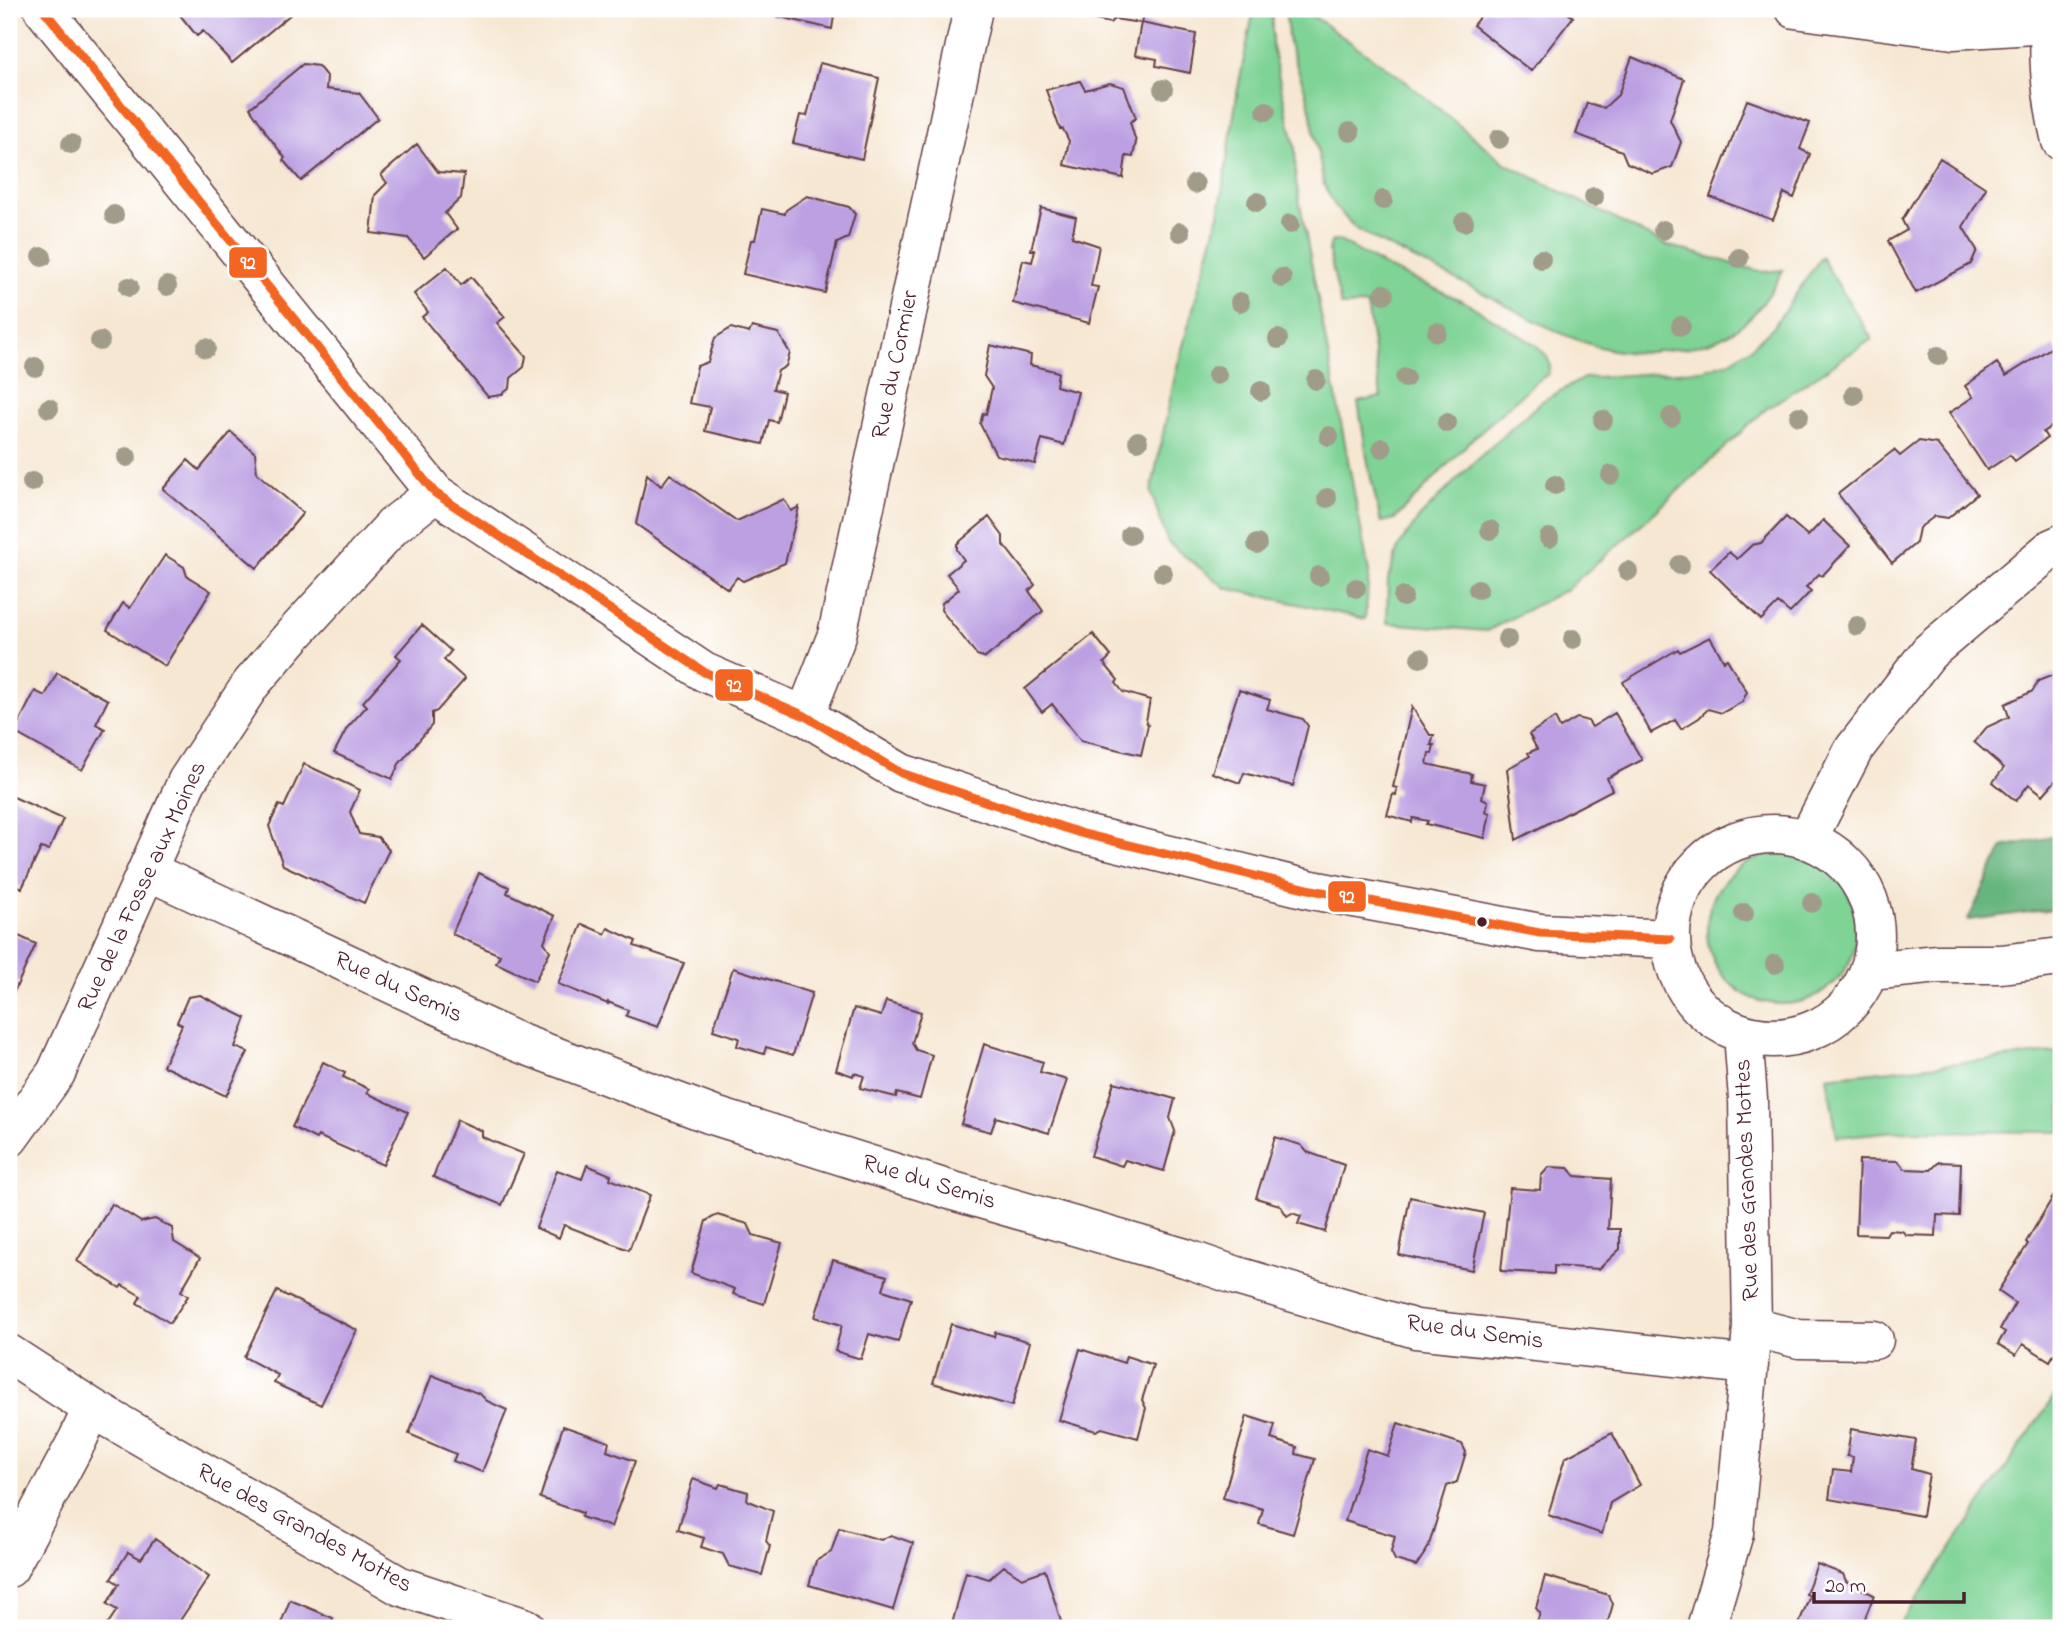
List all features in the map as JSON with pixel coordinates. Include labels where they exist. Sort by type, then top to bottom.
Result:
[{"type":"street","points":[[43,9],[435,493],[704,672],[805,716],[901,773],[1080,833],[1312,890],[1527,931],[1670,939]]},
{"type":"street","name":"Rue du Cormier","points":[[805,716],[837,635],[973,9]]},
{"type":"street","points":[[1795,9],[1953,30],[2052,16],[2053,106],[2061,141]]},
{"type":"street","name":"Rue de la Fosse aux Moines","points":[[9,1138],[56,1073],[187,781],[251,684],[393,526],[435,493]]},
{"type":"street","points":[[1807,840],[1854,749],[1929,652],[2052,548],[2061,544]]},
{"type":"street","points":[[1770,834],[1807,840],[1836,855],[1858,878],[1863,888],[1872,907],[1876,940],[1870,971],[1858,994],[1841,1014],[1819,1028],[1795,1037],[1769,1039],[1743,1034],[1720,1024],[1700,1008],[1684,988],[1674,964],[1670,939],[1673,911],[1684,885],[1701,863],[1724,846],[1751,836],[1770,834]]},
{"type":"street","name":"Rue du Semis","points":[[148,871],[517,1042],[712,1115],[953,1191],[1416,1329],[1749,1365]]},
{"type":"street","points":[[1870,971],[1938,964],[2001,964],[2061,957]]},
{"type":"street","name":"Rue des Grandes Mottes","points":[[1706,1628],[1734,1533],[1752,1327],[1748,1099],[1743,1034]]},
{"type":"street","name":"Rue des Grandes Mottes","points":[[1752,1327],[1799,1339],[1874,1340]]},
{"type":"street","name":"Rue des Grandes Mottes","points":[[9,1354],[92,1408],[400,1586],[526,1628]]},
{"type":"street","points":[[9,1568],[92,1408]]},
{"type":"green space","points":[[1254,9],[1272,9],[1272,47],[1295,148],[1296,182],[1369,572],[1365,619],[1226,588],[1168,543],[1151,492],[1176,371],[1219,214],[1238,88]]},
{"type":"green space","points":[[1287,9],[1303,9],[1400,77],[1505,163],[1666,245],[1763,272],[1783,270],[1774,287],[1764,302],[1740,326],[1711,342],[1656,351],[1626,352],[1587,343],[1550,328],[1374,239],[1355,228],[1336,208],[1324,185],[1308,98],[1289,44]]},
{"type":"green space","points":[[1338,240],[1392,270],[1465,302],[1536,345],[1546,355],[1550,364],[1548,374],[1472,439],[1395,519],[1381,522],[1358,402],[1381,397],[1367,305],[1341,306],[1329,252],[1331,242]]},
{"type":"green space","points":[[1821,257],[1872,339],[1766,409],[1567,589],[1487,631],[1387,623],[1388,579],[1399,546],[1419,518],[1471,465],[1542,401],[1584,378],[1702,370],[1729,362],[1752,347],[1774,326]]},
{"type":"green space","points":[[2061,835],[2061,908],[1968,920],[2003,847]]},
{"type":"green space","points":[[1782,854],[1811,860],[1835,876],[1851,900],[1857,929],[1851,958],[1835,982],[1811,998],[1782,1004],[1753,998],[1729,982],[1713,958],[1707,929],[1713,900],[1729,876],[1753,860]]},
{"type":"green space","points":[[2061,1052],[2061,1132],[1895,1131],[1837,1137],[1827,1077]]},
{"type":"green space","points":[[2061,1386],[2061,1628],[1897,1628]]},
{"type":"water","points":[[9,231],[17,285],[9,332]]},
{"type":"building","points":[[175,9],[297,9],[232,63],[203,31],[197,36]]},
{"type":"building","points":[[772,9],[835,9],[832,29],[771,15]]},
{"type":"building","points":[[1077,9],[1144,9],[1141,23],[1114,19],[1110,23],[1076,16]]},
{"type":"building","points":[[1486,9],[1562,9],[1573,17],[1531,71],[1473,25]]},
{"type":"building","points":[[1141,23],[1196,34],[1190,73],[1156,66],[1157,59],[1135,55]]},
{"type":"building","points":[[1632,57],[1684,79],[1670,120],[1681,142],[1672,167],[1653,174],[1627,163],[1622,151],[1576,134],[1587,103],[1604,108],[1618,95]]},
{"type":"building","points":[[820,63],[879,78],[862,159],[793,143],[800,115],[807,116]]},
{"type":"building","points":[[303,64],[318,66],[327,77],[326,89],[359,93],[378,118],[301,181],[283,160],[285,158],[250,108]]},
{"type":"building","points":[[1080,81],[1085,90],[1110,83],[1124,87],[1136,118],[1130,122],[1136,142],[1133,157],[1126,156],[1123,178],[1064,165],[1069,141],[1063,129],[1060,129],[1046,90]]},
{"type":"building","points":[[1747,100],[1810,123],[1800,149],[1810,154],[1794,198],[1784,193],[1773,220],[1710,197]]},
{"type":"building","points":[[417,144],[438,172],[464,174],[461,198],[445,213],[457,229],[424,257],[408,238],[371,233],[375,195],[387,183],[381,175]]},
{"type":"building","points":[[1940,158],[1986,188],[1963,227],[1977,250],[1971,264],[1916,293],[1888,241],[1907,230],[1902,220]]},
{"type":"building","points":[[807,196],[849,207],[855,214],[848,238],[837,243],[825,293],[743,274],[762,209],[785,214],[786,210]]},
{"type":"building","points":[[1041,208],[1076,217],[1072,237],[1099,246],[1091,286],[1098,287],[1089,323],[1013,303],[1023,260],[1032,262],[1035,250],[1031,250]]},
{"type":"building","points":[[447,267],[461,285],[471,277],[505,317],[497,323],[526,356],[524,367],[511,378],[510,388],[501,395],[488,397],[422,317],[428,312],[414,294]]},
{"type":"building","points":[[752,327],[778,333],[790,353],[786,366],[778,371],[773,389],[784,392],[777,422],[769,420],[763,444],[705,431],[710,407],[689,403],[697,366],[708,362],[715,338],[731,328],[749,333]]},
{"type":"building","points":[[990,345],[1031,355],[1030,365],[1058,372],[1056,386],[1078,392],[1064,445],[1042,439],[1035,464],[996,455],[980,424],[983,413],[986,414],[992,388],[984,376]]},
{"type":"building","points":[[2054,346],[2061,358],[2061,420],[2043,432],[2047,438],[2015,461],[2010,455],[1987,470],[1949,413],[1973,397],[1965,386],[1997,363],[2006,376]]},
{"type":"building","points":[[231,432],[255,453],[257,473],[303,513],[257,568],[163,489],[188,460],[199,470]]},
{"type":"building","points":[[1919,441],[1937,444],[1977,494],[1948,518],[1935,516],[1919,528],[1916,543],[1892,563],[1838,494],[1894,450],[1900,456]]},
{"type":"building","points":[[647,474],[661,486],[670,474],[737,521],[784,499],[791,511],[799,507],[785,563],[743,581],[737,577],[728,589],[636,524]]},
{"type":"building","points":[[989,517],[1003,536],[1003,544],[1035,585],[1029,591],[1043,611],[985,658],[977,655],[941,610],[942,603],[959,589],[947,574],[964,560],[957,550],[957,544]]},
{"type":"building","points":[[1786,517],[1808,536],[1823,520],[1850,546],[1822,576],[1819,574],[1806,587],[1811,591],[1790,613],[1778,603],[1761,620],[1710,570],[1729,552],[1737,559],[1752,545],[1761,543]]},
{"type":"building","points":[[165,555],[184,567],[187,576],[211,591],[165,666],[107,630],[123,603],[130,608]]},
{"type":"building","points":[[422,625],[451,651],[444,660],[465,679],[437,711],[432,713],[432,725],[399,764],[392,779],[334,753],[347,728],[367,706],[363,702],[401,659],[396,655]]},
{"type":"building","points":[[1093,634],[1111,656],[1104,663],[1118,680],[1116,683],[1123,692],[1150,700],[1141,755],[1081,741],[1052,704],[1042,712],[1025,689]]},
{"type":"building","points":[[1710,637],[1747,692],[1742,702],[1722,713],[1708,709],[1681,729],[1675,720],[1651,733],[1623,682],[1678,649],[1680,652]]},
{"type":"building","points":[[2061,672],[2061,778],[2043,795],[2029,784],[2016,801],[1993,782],[2004,768],[1974,742],[1987,727],[2009,717],[2005,704],[2033,691],[2038,681]]},
{"type":"building","points":[[57,673],[108,700],[96,724],[105,729],[82,770],[14,732],[35,691],[45,696]]},
{"type":"building","points":[[1239,690],[1270,700],[1267,709],[1303,719],[1308,726],[1293,786],[1244,773],[1240,783],[1212,773]]},
{"type":"building","points":[[1412,707],[1430,735],[1434,735],[1432,754],[1429,753],[1427,764],[1472,774],[1471,781],[1485,784],[1482,798],[1488,801],[1486,812],[1490,813],[1485,838],[1426,824],[1428,821],[1413,818],[1412,822],[1387,815],[1393,794],[1396,795],[1397,788],[1393,787]]},
{"type":"building","points":[[1615,713],[1642,760],[1607,778],[1612,790],[1516,840],[1507,769],[1537,749],[1529,734],[1555,718],[1560,728],[1577,718],[1588,721],[1592,727]]},
{"type":"building","points":[[304,764],[360,790],[350,812],[359,834],[378,837],[389,850],[364,903],[283,865],[269,826],[279,805],[284,807]]},
{"type":"building","points":[[9,795],[63,819],[49,850],[41,848],[22,888],[9,881]]},
{"type":"building","points":[[479,873],[509,887],[507,893],[555,916],[544,942],[550,951],[535,981],[496,963],[500,955],[452,934]]},
{"type":"building","points":[[582,924],[605,934],[608,928],[636,941],[634,946],[684,963],[658,1027],[626,1016],[628,1010],[558,984]]},
{"type":"building","points":[[10,932],[36,944],[9,1003],[9,934]]},
{"type":"building","points":[[733,968],[812,993],[793,1055],[766,1047],[764,1054],[737,1046],[739,1038],[713,1030]]},
{"type":"building","points":[[200,995],[246,1018],[235,1047],[248,1052],[226,1096],[163,1066],[182,1025],[177,1022],[188,997]]},
{"type":"building","points":[[886,1001],[921,1012],[912,1043],[916,1050],[932,1055],[920,1099],[897,1093],[896,1097],[860,1088],[864,1076],[854,1073],[853,1076],[836,1070],[854,1008],[881,1016]]},
{"type":"building","points":[[984,1044],[1043,1062],[1040,1072],[1067,1080],[1049,1133],[996,1117],[991,1132],[961,1124]]},
{"type":"building","points":[[323,1062],[345,1073],[343,1077],[369,1089],[367,1093],[408,1112],[383,1165],[292,1127]]},
{"type":"building","points":[[1114,1082],[1175,1099],[1170,1118],[1175,1131],[1164,1171],[1125,1160],[1122,1166],[1091,1156]]},
{"type":"building","points":[[457,1120],[482,1131],[482,1137],[524,1154],[502,1205],[433,1177]]},
{"type":"building","points":[[1275,1137],[1301,1145],[1307,1152],[1344,1165],[1325,1232],[1298,1224],[1301,1216],[1292,1213],[1287,1216],[1280,1205],[1256,1198]]},
{"type":"building","points":[[1859,1160],[1898,1161],[1905,1169],[1931,1170],[1939,1162],[1961,1163],[1959,1216],[1937,1215],[1936,1236],[1906,1235],[1902,1231],[1889,1230],[1886,1235],[1856,1234]]},
{"type":"building","points":[[587,1165],[611,1175],[610,1179],[650,1195],[629,1250],[564,1225],[559,1238],[536,1228],[557,1170],[582,1179]]},
{"type":"building","points":[[1549,1167],[1568,1168],[1575,1176],[1611,1179],[1608,1229],[1620,1229],[1620,1249],[1599,1269],[1554,1266],[1554,1274],[1501,1271],[1510,1188],[1540,1190],[1541,1176]]},
{"type":"building","points":[[1410,1197],[1484,1213],[1472,1270],[1399,1255]]},
{"type":"building","points":[[2053,1197],[2061,1203],[2061,1317],[2056,1325],[2061,1329],[2061,1342],[2050,1361],[2023,1344],[2016,1355],[1998,1344],[2005,1332],[2000,1329],[2015,1303],[1998,1291],[2028,1244],[2026,1242]]},
{"type":"building","points":[[112,1204],[141,1222],[155,1219],[172,1228],[174,1242],[200,1258],[181,1291],[188,1296],[170,1323],[137,1303],[141,1296],[122,1285],[120,1288],[77,1261]]},
{"type":"building","points":[[717,1215],[748,1224],[753,1235],[782,1243],[764,1304],[733,1294],[735,1289],[691,1273],[706,1221]]},
{"type":"building","points":[[833,1260],[887,1276],[883,1290],[911,1299],[898,1342],[869,1334],[861,1359],[835,1351],[842,1325],[815,1317]]},
{"type":"building","points":[[277,1291],[357,1330],[321,1405],[274,1383],[278,1375],[244,1357]]},
{"type":"building","points":[[951,1324],[994,1337],[995,1332],[1030,1342],[1012,1406],[933,1383]]},
{"type":"building","points":[[1080,1349],[1124,1363],[1126,1356],[1153,1365],[1142,1400],[1146,1408],[1138,1438],[1102,1428],[1096,1431],[1059,1420]]},
{"type":"building","points":[[432,1375],[480,1394],[487,1401],[507,1410],[482,1472],[453,1461],[456,1454],[409,1434]]},
{"type":"building","points":[[1247,1416],[1275,1425],[1271,1439],[1297,1447],[1296,1454],[1315,1459],[1293,1534],[1259,1524],[1263,1509],[1223,1498]]},
{"type":"building","points":[[1398,1423],[1462,1444],[1466,1452],[1457,1482],[1447,1486],[1428,1548],[1416,1566],[1395,1560],[1391,1552],[1395,1536],[1345,1521],[1367,1449],[1388,1456]]},
{"type":"building","points":[[563,1426],[609,1442],[607,1451],[635,1461],[611,1527],[540,1498]]},
{"type":"building","points":[[1851,1429],[1916,1440],[1911,1469],[1929,1474],[1922,1516],[1829,1499],[1833,1470],[1851,1472],[1853,1457],[1847,1456]]},
{"type":"building","points":[[1612,1433],[1640,1485],[1610,1503],[1602,1534],[1548,1515],[1565,1458]]},
{"type":"building","points":[[693,1479],[718,1488],[720,1484],[748,1492],[747,1500],[773,1511],[766,1541],[770,1546],[762,1575],[729,1566],[723,1554],[701,1547],[704,1538],[678,1530]]},
{"type":"building","points":[[839,1528],[881,1540],[891,1535],[913,1543],[893,1610],[809,1585],[816,1561],[831,1552]]},
{"type":"building","points":[[155,1539],[209,1577],[175,1628],[105,1628],[117,1610],[107,1604],[119,1584],[111,1579],[128,1552],[141,1559]]},
{"type":"building","points":[[1817,1564],[1843,1574],[1846,1581],[1874,1595],[1863,1623],[1867,1628],[1797,1628],[1810,1596],[1806,1594]]},
{"type":"building","points":[[1004,1566],[1022,1578],[1045,1570],[1063,1628],[951,1628],[966,1572],[989,1579]]},
{"type":"building","points":[[1545,1576],[1609,1595],[1613,1604],[1606,1628],[1535,1628],[1540,1613],[1536,1608]]},
{"type":"building","points":[[290,1600],[333,1618],[332,1621],[348,1628],[284,1628],[281,1623]]},
{"type":"transit line","name":"92","points":[[43,9],[435,493],[704,672],[805,716],[901,773],[1080,833],[1312,890],[1540,933],[1670,939]]}]
